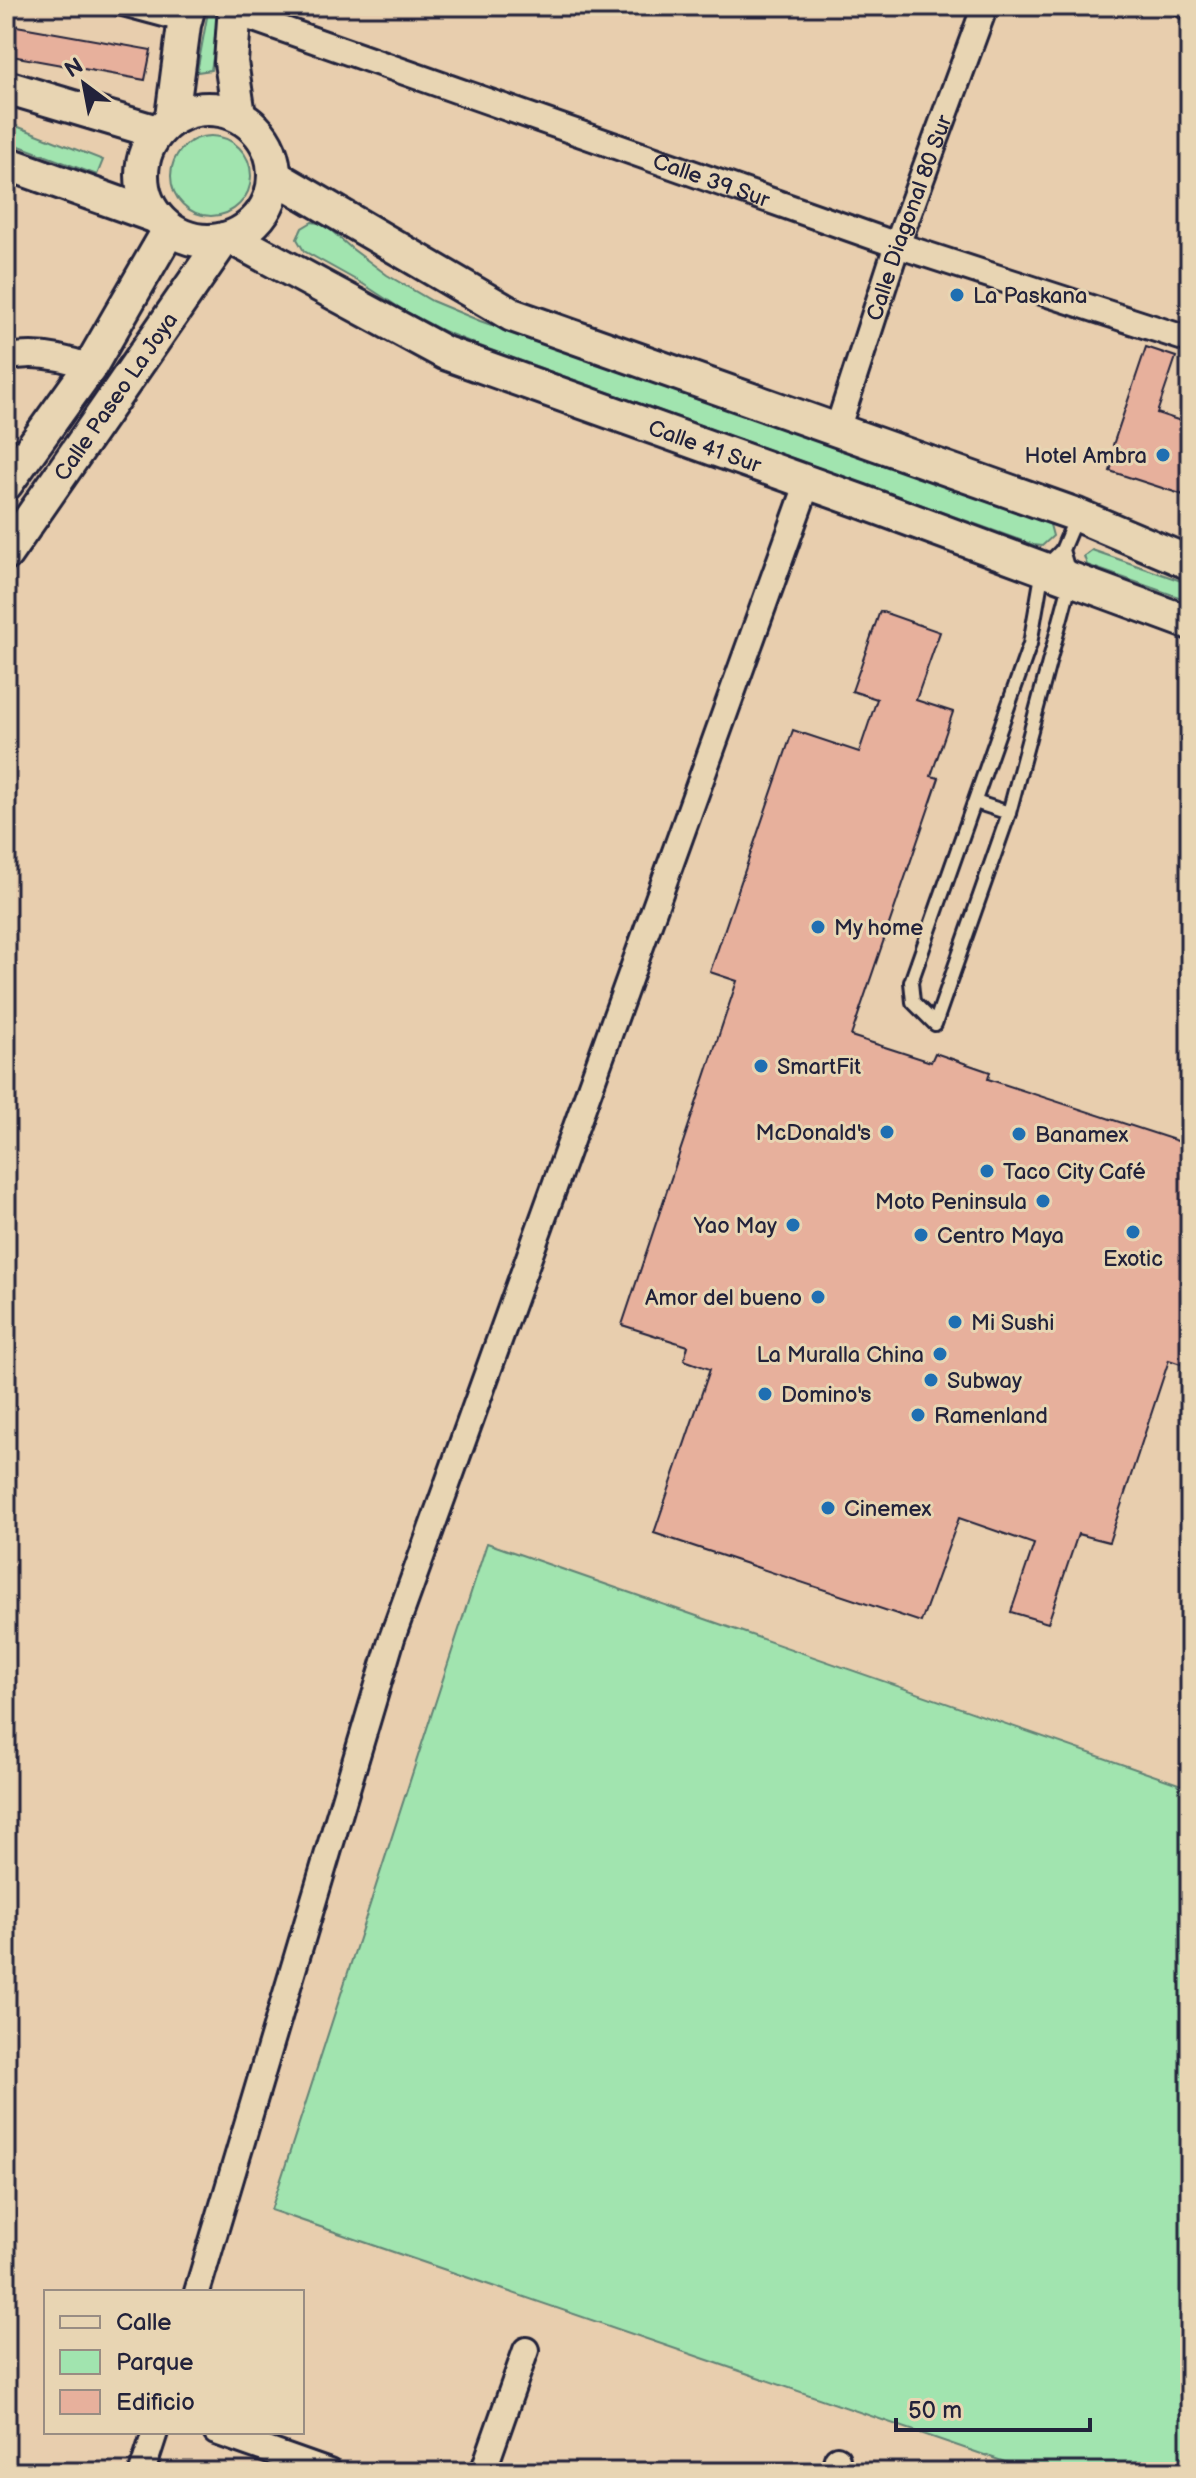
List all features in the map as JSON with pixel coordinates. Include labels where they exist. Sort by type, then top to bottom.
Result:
[{"type":"main road","points":[[235,9],[231,62],[239,115]]},
{"type":"main road","points":[[163,224],[144,194],[141,172],[146,151],[165,125],[187,16]]},
{"type":"main road","points":[[6,87],[165,125],[195,110],[217,109],[239,115],[255,128],[268,145],[275,167],[274,189],[265,209],[251,226],[228,238],[211,242],[189,240],[163,224],[6,163]]},
{"type":"main road","points":[[274,176],[512,315],[1077,515],[1190,563]]},
{"type":"main road","name":"Calle Paseo La Joya","points":[[6,484],[90,367],[163,224]]},
{"type":"main road","name":"Calle Paseo La Joya","points":[[6,554],[228,238]]},
{"type":"main road","name":"Calle 41 Sur","points":[[228,238],[445,353],[808,482],[1059,566],[1190,623]]},
{"type":"street","name":"Calle Diagonal 80 Sur","points":[[837,430],[897,245],[985,6]]},
{"type":"street","name":"Calle 39 Sur","points":[[235,9],[897,245],[1190,340]]},
{"type":"street","points":[[6,358],[24,354],[70,359],[90,367]]},
{"type":"street","points":[[198,2290],[392,1638],[808,482]]},
{"type":"street","points":[[483,2472],[526,2350]]},
{"type":"street","points":[[142,2472],[154,2434]]},
{"type":"street","points":[[222,2434],[329,2472]]},
{"type":"lane","points":[[111,6],[187,16]]},
{"type":"lane","points":[[1059,566],[1009,813],[935,1024],[913,1002],[911,982],[1077,515]]},
{"type":"lane","points":[[975,802],[1009,813]]},
{"type":"green space","points":[[209,6],[222,6],[211,70],[197,72]]},
{"type":"green space","points":[[6,122],[103,160],[97,175],[6,141]]},
{"type":"green space","points":[[211,136],[226,139],[239,148],[248,161],[251,176],[248,191],[239,204],[226,213],[211,216],[196,213],[183,204],[174,191],[171,176],[174,161],[183,148],[196,139]]},
{"type":"green space","points":[[312,222],[324,224],[387,275],[432,301],[480,321],[1049,521],[1053,536],[1042,546],[1034,545],[443,331],[304,251],[297,239],[302,228]]},
{"type":"green space","points":[[1092,550],[1190,584],[1190,601],[1087,565],[1084,556]]},
{"type":"green space","points":[[487,1543],[1190,1788],[1190,2472],[1034,2472],[271,2210]]},
{"type":"building","points":[[11,25],[151,50],[145,80],[6,55]]},
{"type":"building","points":[[1146,347],[1176,357],[1157,413],[1190,424],[1190,497],[1110,471],[1118,447],[1113,445]]},
{"type":"building","name":"Centro Maya","points":[[880,611],[940,632],[916,700],[953,712],[931,776],[939,778],[851,1036],[931,1062],[935,1053],[990,1072],[988,1079],[1190,1145],[1190,1367],[1169,1360],[1109,1542],[1078,1534],[1048,1623],[1011,1612],[1034,1544],[959,1518],[921,1622],[654,1533],[710,1369],[684,1360],[688,1346],[622,1325],[737,981],[710,972],[793,730],[859,752],[877,699],[852,691]]},
{"type":"place","name":"La Paskana","points":[[957,295]]},
{"type":"place","name":"Hotel Ambra","points":[[1163,455]]},
{"type":"place","name":"My home","points":[[818,927]]},
{"type":"place","name":"SmartFit","points":[[761,1066]]},
{"type":"place","name":"McDonald's","points":[[887,1132]]},
{"type":"place","name":"Banamex","points":[[1019,1134]]},
{"type":"place","name":"Taco City Café","points":[[987,1171]]},
{"type":"place","name":"Moto Peninsula","points":[[1043,1201]]},
{"type":"place","name":"Yao May","points":[[793,1225]]},
{"type":"place","name":"Exotic","points":[[1133,1232]]},
{"type":"place","name":"Centro Maya","points":[[921,1235]]},
{"type":"place","name":"Amor del bueno","points":[[818,1297]]},
{"type":"place","name":"Mi Sushi","points":[[955,1322]]},
{"type":"place","name":"La Muralla China","points":[[940,1354]]},
{"type":"place","name":"Subway","points":[[931,1380]]},
{"type":"place","name":"Domino's","points":[[765,1394]]},
{"type":"place","name":"Ramenland","points":[[918,1415]]},
{"type":"place","name":"Cinemex","points":[[828,1508]]}]
